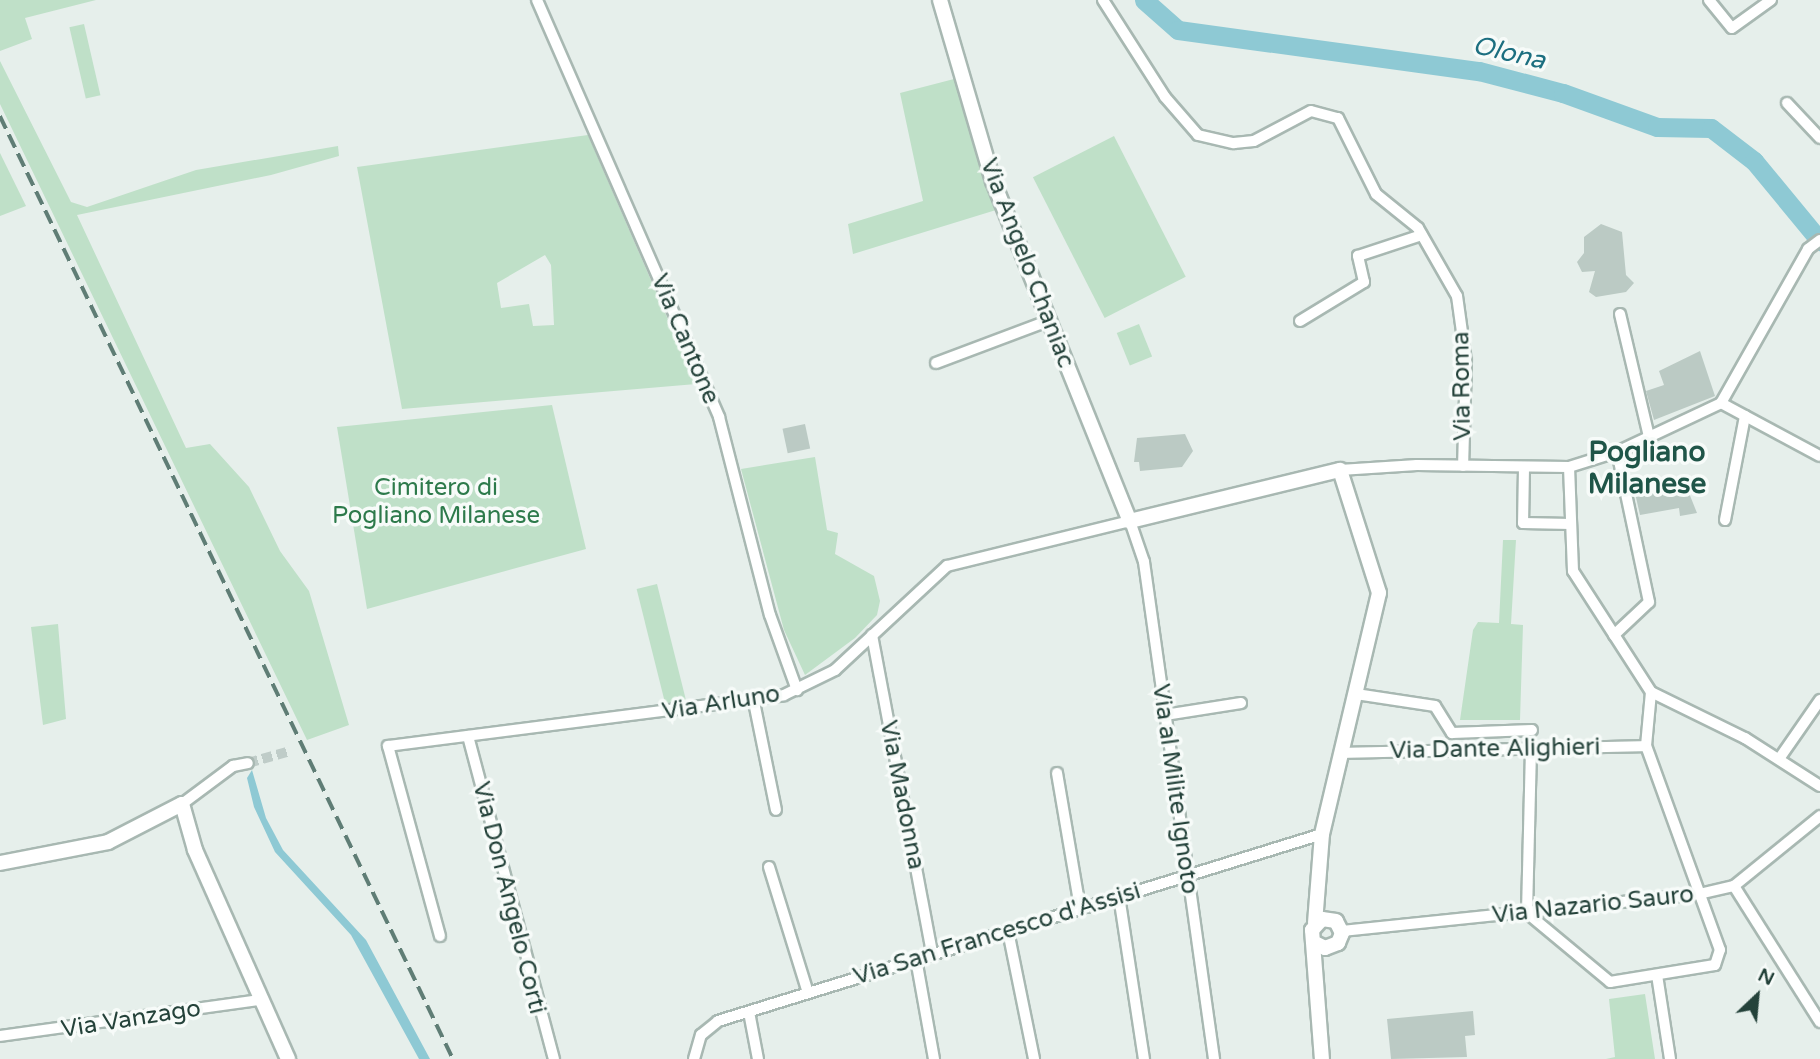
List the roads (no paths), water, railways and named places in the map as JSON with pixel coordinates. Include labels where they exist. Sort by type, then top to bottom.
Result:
[{"type":"street","name":"Via Cantone","points":[[537,0],[719,417],[770,615],[797,691]]},
{"type":"street","name":"Via Angelo Chaniac","points":[[940,0],[993,181],[1130,521]]},
{"type":"street","name":"Via Roma","points":[[1102,0],[1165,97],[1198,135],[1214,142],[1254,141],[1296,116],[1323,110],[1348,130],[1376,194],[1422,234],[1457,296],[1463,327],[1463,466]]},
{"type":"street","points":[[1709,0],[1732,29],[1771,0]]},
{"type":"street","points":[[1787,103],[1820,138]]},
{"type":"street","points":[[1300,321],[1364,282],[1358,256],[1422,234]]},
{"type":"street","points":[[1130,521],[1340,470],[1463,466],[1569,467],[1617,452],[1721,403],[1808,249],[1820,240]]},
{"type":"street","points":[[1620,314],[1649,437]]},
{"type":"street","points":[[936,363],[1048,321]]},
{"type":"street","points":[[1721,403],[1820,456]]},
{"type":"street","points":[[1726,520],[1745,416]]},
{"type":"street","points":[[1614,635],[1649,602],[1617,452]]},
{"type":"street","points":[[1569,467],[1573,571],[1651,692],[1779,759],[1820,786]]},
{"type":"street","points":[[1524,468],[1522,523],[1571,524]]},
{"type":"street","points":[[1322,1059],[1319,980],[1322,946],[1315,923],[1322,834],[1379,593],[1340,470]]},
{"type":"street","name":"Via Arluno","points":[[440,936],[388,746],[754,702],[797,691],[825,678],[947,566],[1130,521]]},
{"type":"street","name":"Via al Milite Ignoto","points":[[1130,521],[1144,562],[1214,1059]]},
{"type":"street","name":"Via Madonna","points":[[872,635],[932,954]]},
{"type":"street","points":[[1531,748],[1527,913],[1606,981],[1657,975],[1719,961],[1699,894],[1646,746],[1651,692]]},
{"type":"street","points":[[1356,694],[1435,706],[1452,733],[1532,730]]},
{"type":"street","points":[[1779,759],[1820,700]]},
{"type":"street","points":[[754,702],[776,810]]},
{"type":"street","points":[[1165,715],[1241,703]]},
{"type":"street","name":"Via Don Angelo Corti","points":[[468,736],[554,1059]]},
{"type":"street","name":"Via Dante Alighieri","points":[[1343,753],[1646,746]]},
{"type":"street","points":[[0,863],[108,842],[182,804],[233,766],[248,763]]},
{"type":"street","points":[[1057,774],[1080,908]]},
{"type":"street","points":[[182,804],[195,850],[288,1059]]},
{"type":"street","name":"Via Nazario Sauro","points":[[1340,927],[1527,913],[1699,894],[1734,886],[1820,816]]},
{"type":"street","name":"Via San Francesco d'Assisi","points":[[694,1059],[708,1027],[749,1012],[1322,834]]},
{"type":"street","points":[[769,867],[808,993]]},
{"type":"street","points":[[1734,886],[1820,1022]]},
{"type":"street","points":[[1318,888],[1340,927]]},
{"type":"street","points":[[1119,896],[1144,1059]]},
{"type":"street","points":[[1315,923],[1340,927]]},
{"type":"street","points":[[1322,946],[1340,927]]},
{"type":"street","points":[[1009,932],[1034,1059]]},
{"type":"street","points":[[916,959],[934,1059]]},
{"type":"street","points":[[1657,975],[1670,1059]]},
{"type":"street","name":"Via Vanzago","points":[[0,1036],[261,1000]]},
{"type":"street","points":[[749,1012],[758,1059]]},
{"type":"water","points":[[252,770],[266,818],[283,850],[366,940],[430,1059],[419,1059],[351,935],[275,852],[254,807],[247,778]]},
{"type":"waterway","name":"Olona","points":[[1144,0],[1178,30],[1479,71],[1563,93],[1657,127],[1711,128],[1754,161],[1820,241]]},
{"type":"tunnel","points":[[248,763],[290,751]]},
{"type":"railway","points":[[0,116],[453,1059]]},
{"type":"district","name":"Pogliano Milanese","points":[[1647,468]]},
{"type":"park label","name":"Cimitero di Pogliano Milanese","points":[[436,502]]}]
